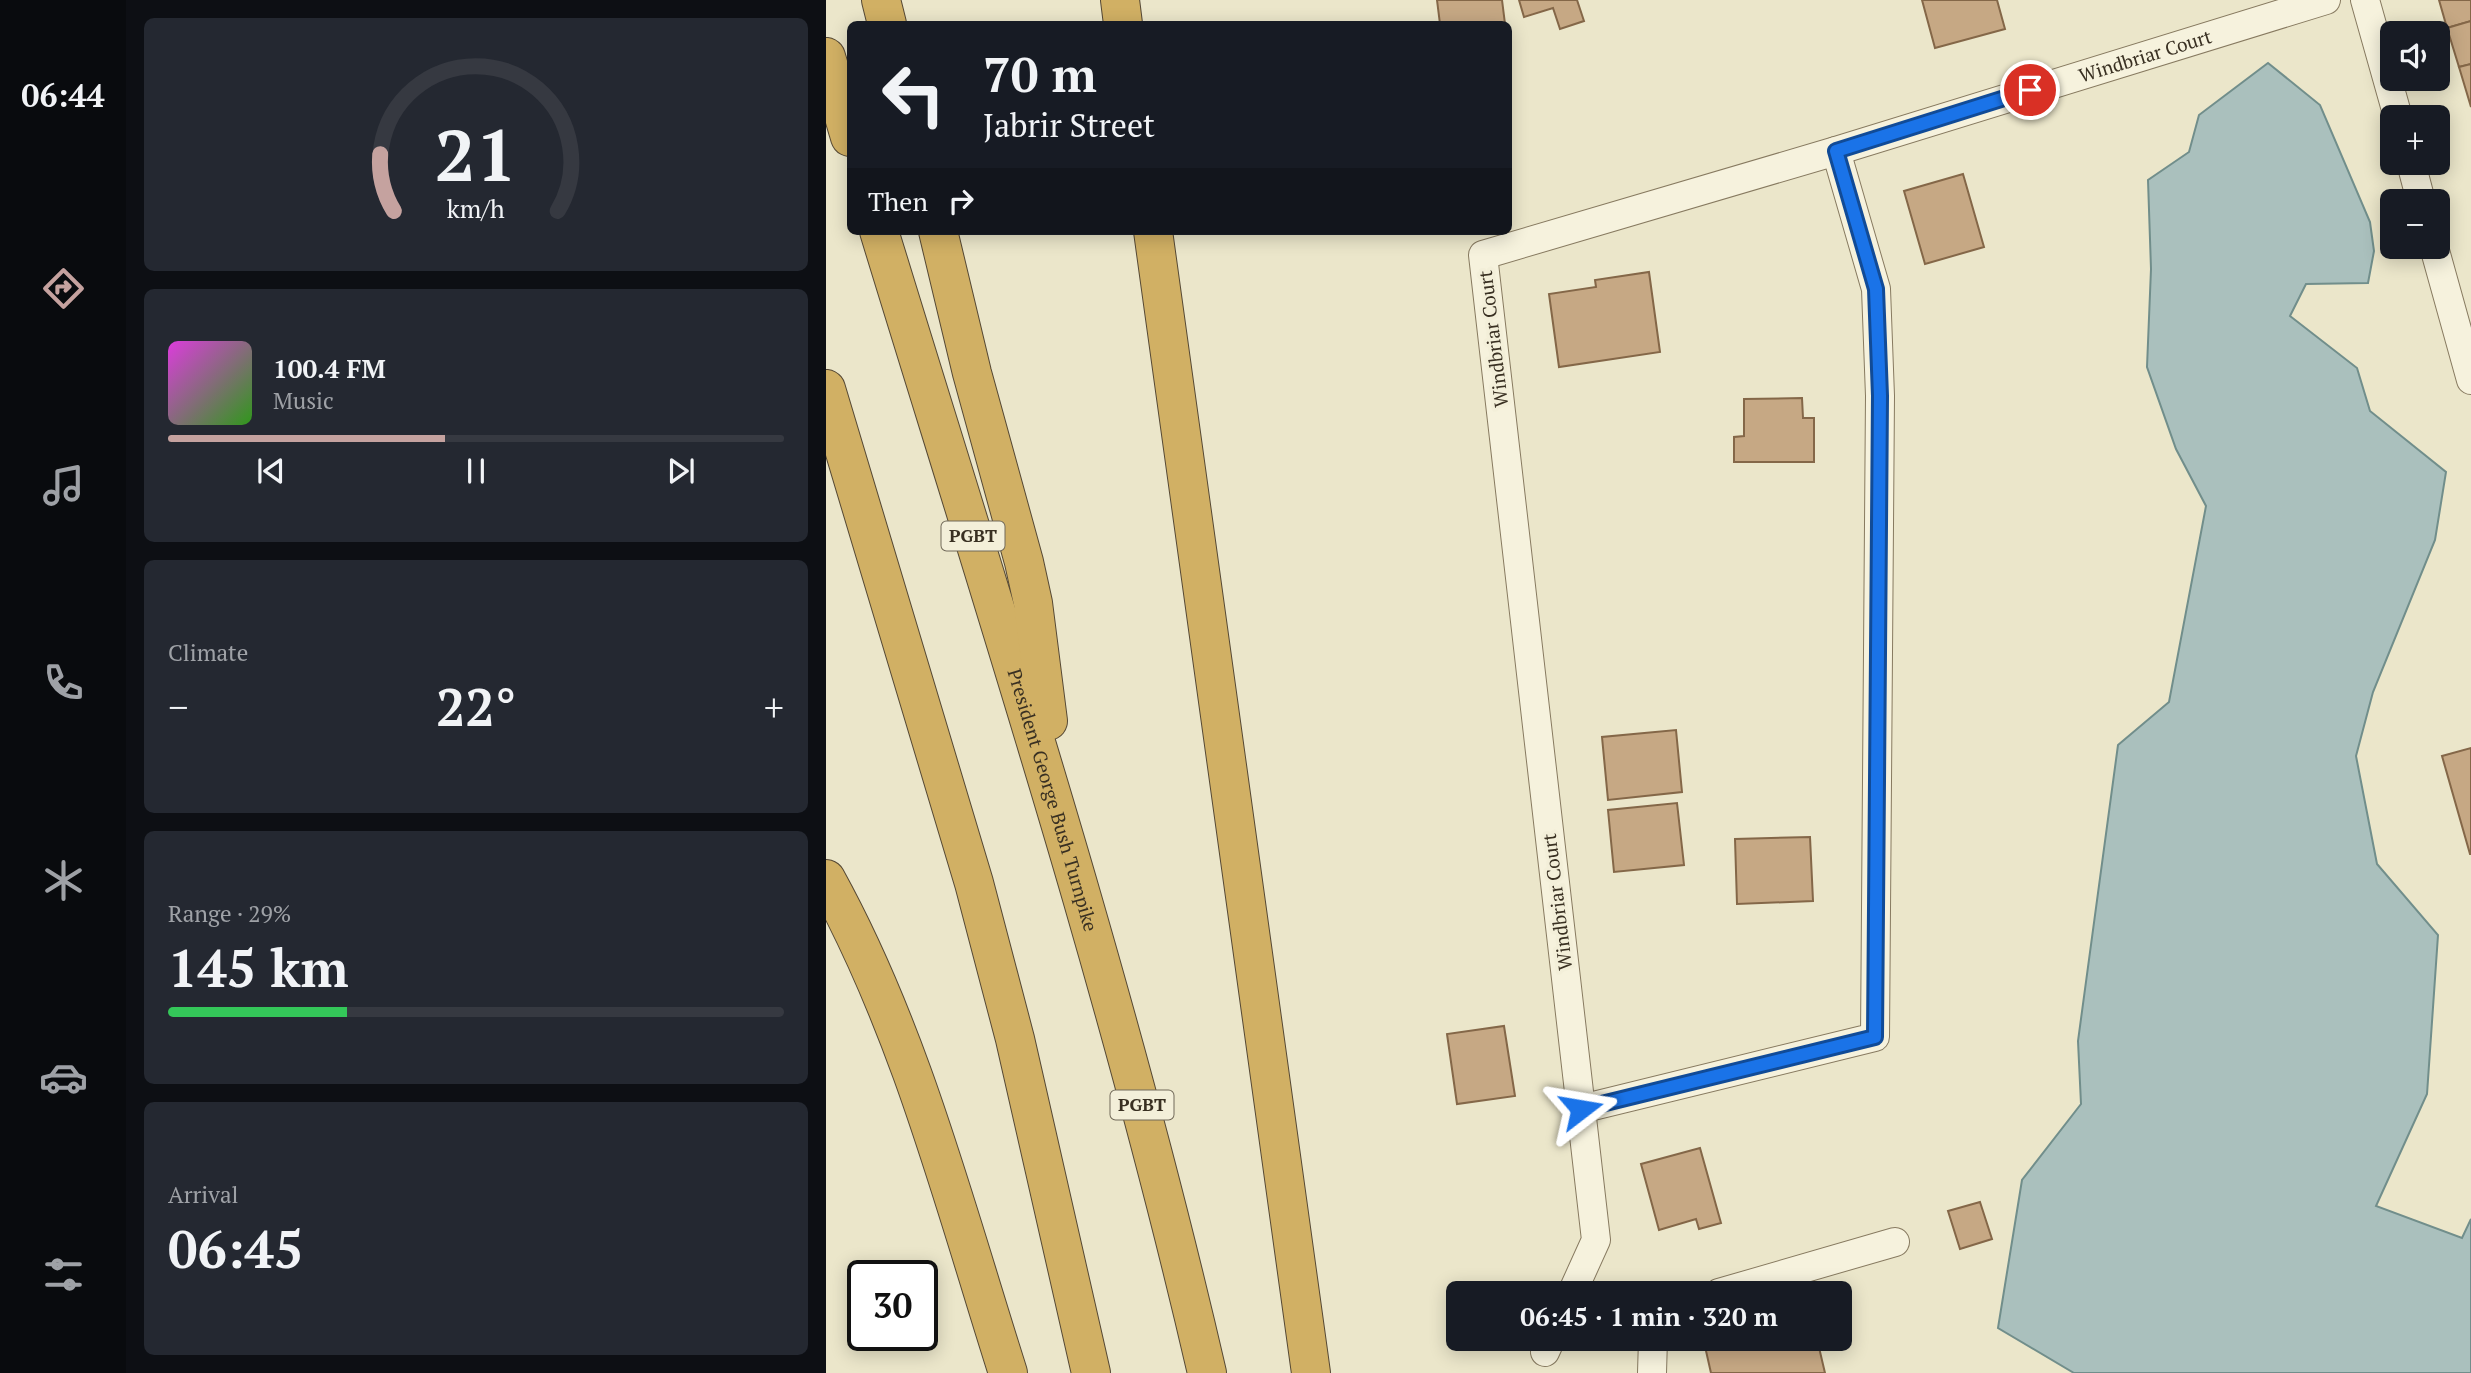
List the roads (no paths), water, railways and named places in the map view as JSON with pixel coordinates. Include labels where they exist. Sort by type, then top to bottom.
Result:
[{"type":"highway","points":[[881,0],[886,21]]},
{"type":"highway","points":[[1119,0],[1122,21]]},
{"type":"highway","points":[[826,57],[847,127]]},
{"type":"highway","name":"President George Bush Turnpike","points":[[880,235],[1066,841],[1150,1133],[1208,1373]]},
{"type":"highway","points":[[939,235],[1033,603],[1066,841]]},
{"type":"highway","points":[[1154,235],[1311,1373]]},
{"type":"highway","points":[[826,389],[978,896],[1018,1053],[1091,1373]]},
{"type":"highway","points":[[826,879],[880,989],[912,1075],[1008,1373]]},
{"type":"street","name":"Windbriar Court","points":[[1577,1281],[1596,1240],[1483,255],[1836,151],[2326,0]]},
{"type":"street","points":[[2365,0],[2395,105]]},
{"type":"street","points":[[1581,1109],[1875,1037],[1880,396],[1876,289],[1836,151]]},
{"type":"street","points":[[2437,259],[2471,380]]},
{"type":"street","points":[[1760,1281],[1895,1242]]},
{"type":"street","points":[[1652,1373],[1653,1351]]},
{"type":"water","points":[[2268,63],[2320,105],[2370,222],[2374,251],[2368,283],[2306,284],[2290,316],[2357,368],[2370,411],[2446,472],[2435,540],[2373,692],[2356,756],[2377,864],[2438,935],[2427,1094],[2376,1206],[2462,1238],[2471,1219],[2471,1373],[2074,1373],[1998,1328],[2022,1180],[2081,1104],[2078,1041],[2118,745],[2169,702],[2206,506],[2176,449],[2147,367],[2151,269],[2148,180],[2189,152],[2199,115]]}]
